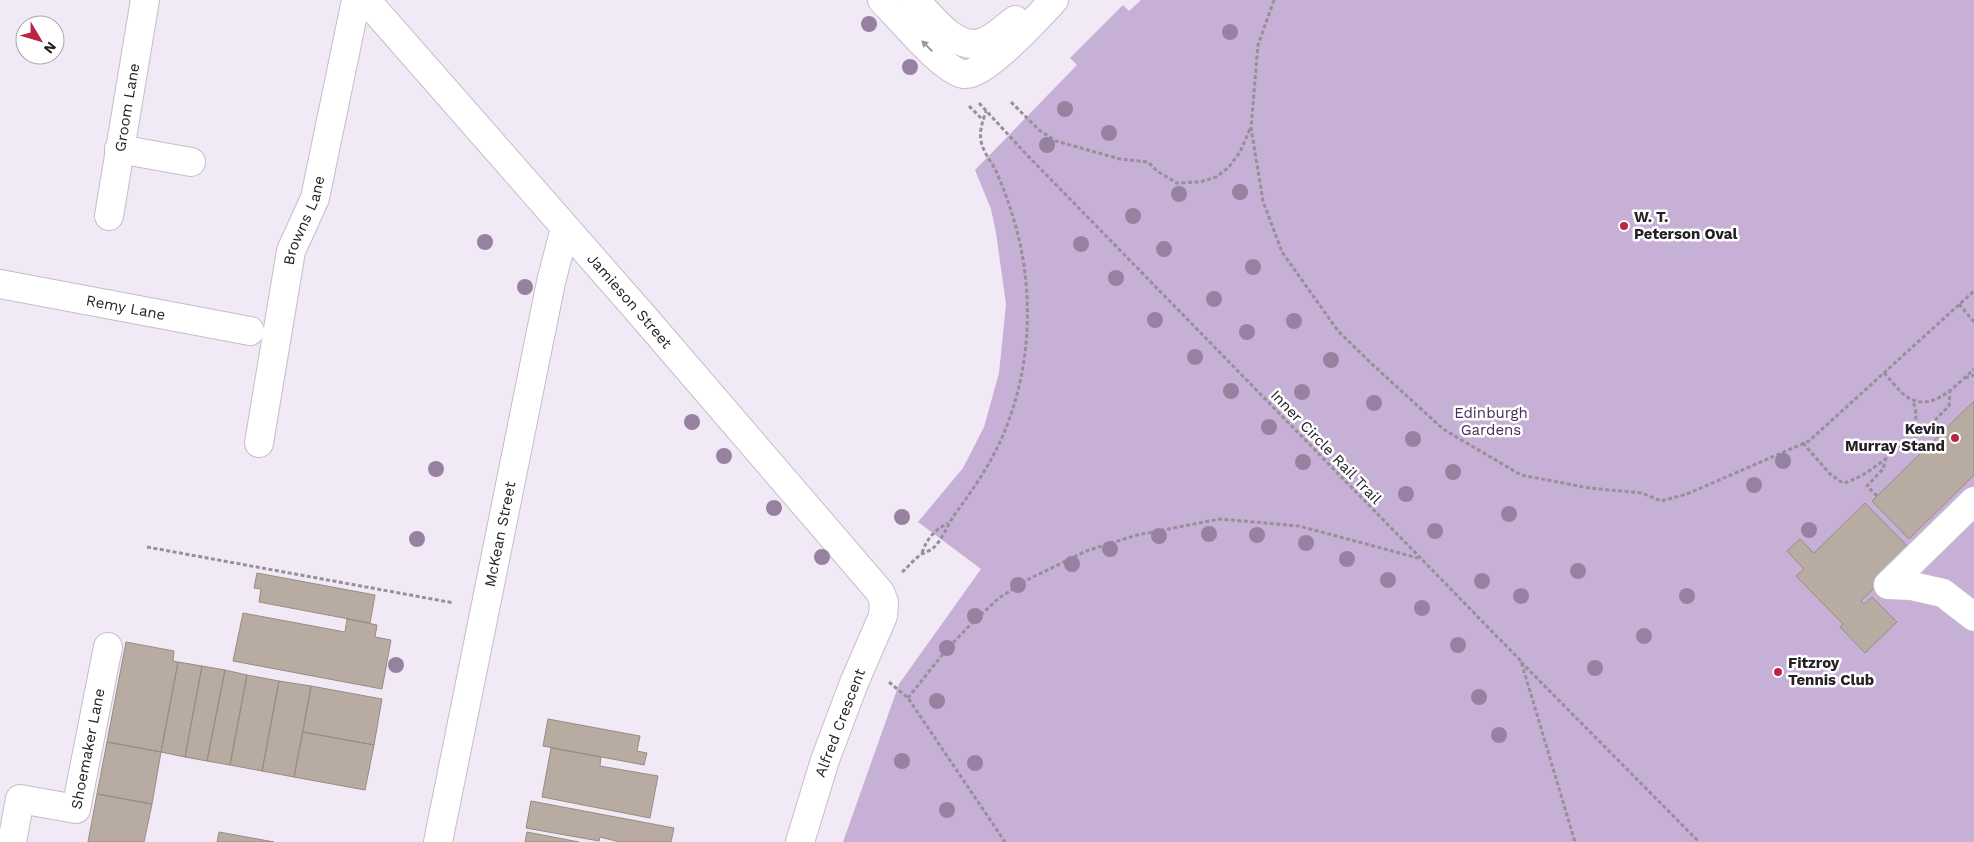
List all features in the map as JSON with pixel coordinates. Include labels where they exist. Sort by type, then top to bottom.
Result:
[{"type":"street","name":"Groom Lane","points":[[109,216],[145,0]]},
{"type":"street","name":"Browns Lane","points":[[259,443],[291,251],[315,198],[356,0]]},
{"type":"street","name":"Jamieson Street","points":[[366,0],[872,581],[882,597],[884,606]]},
{"type":"street","points":[[882,0],[939,58],[957,72],[965,75],[976,73],[986,66],[1054,0]]},
{"type":"street","points":[[915,0],[949,35],[957,40],[969,43],[986,41],[1042,0]]},
{"type":"street","points":[[119,149],[191,162]]},
{"type":"street","name":"McKean Street","points":[[438,842],[551,282],[565,228]]},
{"type":"street","name":"Remy Lane","points":[[0,284],[250,331]]},
{"type":"street","points":[[1974,501],[1888,585],[1912,586],[1943,593],[1974,617]]},
{"type":"street","name":"Alfred Crescent","points":[[800,842],[825,760],[883,616],[884,606]]},
{"type":"street","name":"Shoemaker Lane","points":[[12,842],[20,799],[76,809],[108,647]]},
{"type":"path","points":[[1274,0],[1258,45],[1251,128],[1263,201],[1282,252],[1338,331],[1373,366],[1443,429],[1522,475],[1589,488],[1642,494],[1661,501],[1687,494],[1809,441],[1974,291]]},
{"type":"path","points":[[1011,102],[1046,135],[1068,144],[1120,158],[1148,162],[1157,171],[1177,183],[1200,182],[1216,177],[1228,168],[1240,152],[1251,128]]},
{"type":"path","name":"Inner Circle Rail Trail","points":[[948,523],[983,475],[1005,430],[1013,408],[1020,377],[1028,322],[1028,292],[1018,231],[1001,184],[981,140],[982,123],[986,111],[1521,661],[1575,842]]},
{"type":"path","points":[[1959,304],[1974,322]]},
{"type":"path","points":[[1884,373],[1903,394],[1913,400],[1924,402],[1936,401],[1974,369]]},
{"type":"path","points":[[1964,378],[1974,376]]},
{"type":"path","points":[[1899,445],[1912,440],[1948,406],[1950,390]]},
{"type":"path","points":[[1803,443],[1830,474],[1842,483],[1853,482],[1872,470],[1899,445],[1911,429],[1916,416],[1913,400]]},
{"type":"path","points":[[1931,424],[1941,434]]},
{"type":"path","points":[[1878,496],[1867,486],[1883,469],[1887,456]]},
{"type":"path","points":[[908,698],[946,650],[1000,598],[1029,579],[1086,551],[1137,535],[1220,519],[1299,526],[1419,558]]},
{"type":"path","points":[[948,523],[932,549],[922,554],[925,542],[933,532],[948,523]]},
{"type":"path","points":[[147,547],[484,610]]},
{"type":"path","points":[[864,661],[908,698],[1004,842]]},
{"type":"path","points":[[1521,661],[1699,842]]},
{"type":"green space","name":"Edinburgh Gardens","points":[[1141,0],[1974,0],[1974,842],[843,842],[899,684],[981,569],[918,522],[963,468],[984,427],[999,373],[1006,304],[991,209],[975,170],[1077,65],[1070,58],[1123,5],[1129,11]]},
{"type":"building","name":"Kevin Murray Stand","points":[[1974,401],[1974,475],[1909,539],[1872,501]]},
{"type":"building","points":[[1865,503],[1912,551],[1861,601],[1864,604],[1872,597],[1897,622],[1865,653],[1840,627],[1843,624],[1796,576],[1804,569],[1787,551],[1800,539],[1814,553]]},
{"type":"building","points":[[257,573],[375,595],[370,623],[259,602],[261,589],[254,588]]},
{"type":"building","points":[[243,613],[345,632],[347,619],[377,625],[375,637],[391,640],[382,689],[233,661]]},
{"type":"building","points":[[126,642],[174,651],[173,661],[178,662],[161,752],[107,742]]},
{"type":"building","points":[[178,662],[202,666],[185,757],[161,752]]},
{"type":"building","points":[[202,666],[225,670],[207,761],[185,757]]},
{"type":"building","points":[[225,670],[247,675],[230,765],[207,761]]},
{"type":"building","points":[[247,675],[279,681],[262,771],[230,765]]},
{"type":"building","points":[[279,681],[311,686],[294,777],[262,771]]},
{"type":"building","points":[[311,686],[382,699],[374,745],[303,732]]},
{"type":"building","points":[[548,719],[640,736],[637,751],[647,753],[644,765],[543,746]]},
{"type":"building","points":[[303,732],[374,745],[365,790],[294,777]]},
{"type":"building","points":[[107,742],[161,752],[152,804],[97,794]]},
{"type":"building","points":[[551,748],[601,757],[600,766],[658,776],[650,818],[542,797]]},
{"type":"building","points":[[97,794],[152,804],[144,842],[88,842]]},
{"type":"building","points":[[531,801],[674,828],[671,842],[620,842],[600,837],[599,841],[526,828]]},
{"type":"building","points":[[219,832],[274,842],[217,842]]},
{"type":"building","points":[[527,832],[579,842],[525,842]]},
{"type":"place","name":"W. T. Peterson Oval","points":[[1624,226]]},
{"type":"place","name":"Kevin Murray Stand","points":[[1955,438]]},
{"type":"place","name":"Fitzroy Tennis Club","points":[[1778,672]]}]
